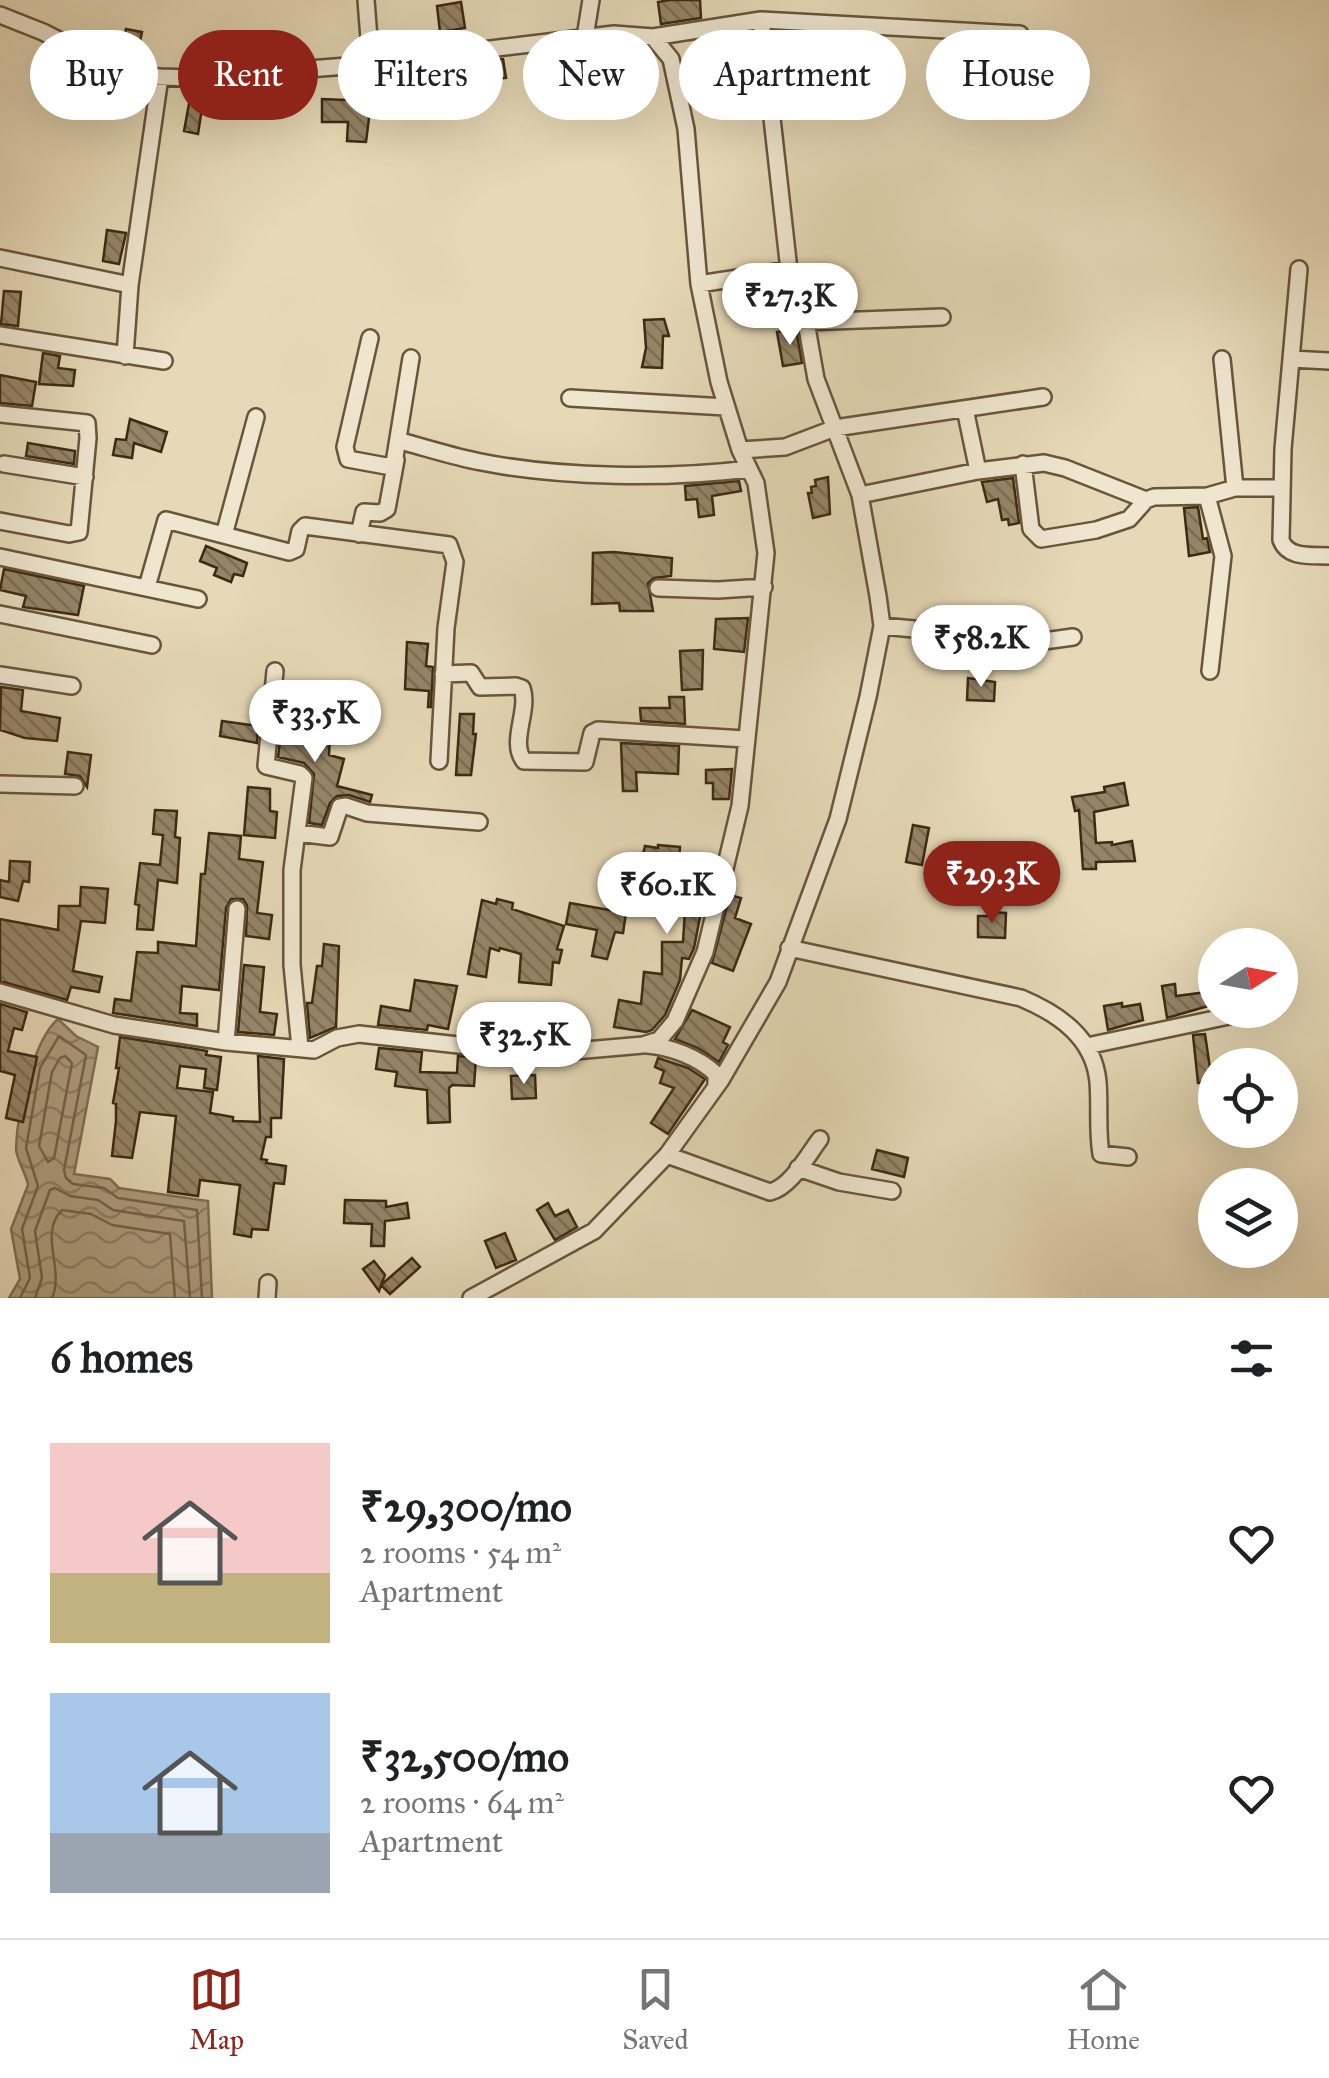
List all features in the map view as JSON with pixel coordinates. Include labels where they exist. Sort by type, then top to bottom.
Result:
[{"type":"street","points":[[366,0],[368,30]]},
{"type":"street","points":[[586,30],[591,0]]},
{"type":"street","points":[[0,15],[43,32],[128,76],[192,78],[338,67]]},
{"type":"street","points":[[470,1298],[594,1231],[668,1155],[716,1086],[778,982],[838,819],[868,698],[882,626],[860,495],[816,379],[806,322],[789,270],[761,20]]},
{"type":"street","points":[[659,36],[761,20],[946,30]]},
{"type":"street","points":[[643,1045],[660,1040],[675,1021],[705,952],[740,806],[766,553],[756,483],[726,407],[699,284],[686,129],[670,59],[659,45]]},
{"type":"street","points":[[125,356],[130,285],[160,76]]},
{"type":"street","points":[[0,258],[130,285]]},
{"type":"street","points":[[1299,268],[1280,488],[1284,548],[1292,554],[1329,556]]},
{"type":"street","points":[[699,284],[789,270]]},
{"type":"street","points":[[806,322],[942,317]]},
{"type":"street","points":[[0,335],[164,361]]},
{"type":"street","points":[[370,338],[346,456],[386,466],[396,460]]},
{"type":"street","points":[[359,534],[364,512],[380,513],[387,509],[411,358]]},
{"type":"street","points":[[1222,359],[1235,488]]},
{"type":"street","points":[[1291,359],[1329,361]]},
{"type":"street","points":[[740,450],[785,447],[836,428],[1042,397]]},
{"type":"street","points":[[570,398],[726,407]]},
{"type":"street","points":[[965,408],[978,471]]},
{"type":"street","points":[[0,414],[88,424],[79,532],[69,534],[0,521]]},
{"type":"street","points":[[224,535],[256,418]]},
{"type":"street","points":[[400,441],[482,462],[548,470],[693,476],[749,469]]},
{"type":"street","points":[[4,464],[84,477]]},
{"type":"street","points":[[1023,464],[1031,530],[1037,538],[1051,539],[1130,520],[1146,500],[1154,497],[1206,496],[1235,488],[1280,488]]},
{"type":"street","points":[[860,495],[1023,464],[1065,468],[1146,500]]},
{"type":"street","points":[[1206,496],[1223,556],[1210,671]]},
{"type":"street","points":[[147,588],[166,520],[292,552],[305,526],[449,545],[454,551],[439,761]]},
{"type":"street","points":[[0,557],[198,598]]},
{"type":"street","points":[[658,588],[718,590],[764,586]]},
{"type":"street","points":[[0,614],[152,645]]},
{"type":"street","points":[[882,626],[999,637],[1014,646],[1073,638]]},
{"type":"street","points":[[275,670],[266,766],[304,778],[292,870],[292,965],[300,1048]]},
{"type":"street","points":[[443,674],[471,673],[482,687],[522,688],[525,698],[518,749],[524,761],[585,762],[592,733],[598,730],[745,739]]},
{"type":"street","points":[[0,675],[72,686]]},
{"type":"street","points":[[0,784],[75,786]]},
{"type":"street","points":[[298,833],[330,838],[336,812],[346,806],[368,813],[479,822]]},
{"type":"street","points":[[226,1042],[238,909]]},
{"type":"street","points":[[789,948],[1022,998],[1048,1010],[1087,1046],[1098,1080],[1102,1154],[1128,1156]]},
{"type":"street","points":[[0,992],[114,1025],[314,1050],[337,1038],[359,1034],[540,1054],[666,1046],[708,1067],[716,1074],[716,1086]]},
{"type":"street","points":[[1087,1046],[1198,1023]]},
{"type":"street","points":[[668,1155],[770,1192],[777,1190],[798,1168],[820,1139]]},
{"type":"street","points":[[798,1168],[839,1182],[892,1192]]},
{"type":"water","points":[[58,1019],[76,1036],[98,1047],[74,1174],[110,1179],[119,1188],[208,1201],[212,1298],[9,1298],[20,1279],[11,1229],[28,1185],[16,1152],[19,1117],[34,1060]]},
{"type":"building","points":[[700,0],[701,18],[661,24],[658,2]]},
{"type":"building","points":[[461,2],[465,28],[440,30],[437,6]]},
{"type":"building","points":[[322,99],[338,100],[338,120],[369,120],[366,142],[347,141],[348,122],[322,122]]},
{"type":"building","points":[[186,120],[200,120],[198,134],[184,131]]},
{"type":"building","points":[[107,230],[126,233],[119,264],[103,261]]},
{"type":"building","points":[[4,291],[21,292],[18,326],[1,324]]},
{"type":"building","points":[[664,319],[669,336],[663,336],[662,368],[642,367],[646,348],[644,320]]},
{"type":"building","points":[[796,329],[802,363],[783,366],[777,332]]},
{"type":"building","points":[[43,353],[60,356],[58,368],[75,370],[73,386],[39,384]]},
{"type":"building","points":[[0,375],[36,382],[32,406],[0,403]]},
{"type":"building","points":[[130,419],[167,432],[161,452],[134,443],[132,458],[113,455],[116,439],[126,440]]},
{"type":"building","points":[[28,443],[75,451],[74,464],[26,456]]},
{"type":"building","points":[[828,477],[830,514],[813,518],[808,493],[816,486],[815,480]]},
{"type":"building","points":[[1013,478],[1019,523],[1009,525],[1008,519],[1002,520],[998,499],[987,502],[982,482]]},
{"type":"building","points":[[739,481],[741,491],[712,496],[714,515],[699,517],[697,499],[686,500],[685,486]]},
{"type":"building","points":[[1198,507],[1203,539],[1207,538],[1210,552],[1189,556],[1184,508]]},
{"type":"building","points":[[206,546],[247,563],[243,576],[234,574],[231,582],[214,575],[217,568],[200,561]]},
{"type":"building","points":[[593,553],[672,558],[671,576],[654,578],[648,583],[653,611],[620,611],[619,603],[592,604]]},
{"type":"building","points":[[4,569],[84,586],[78,615],[23,607],[26,596],[0,590]]},
{"type":"building","points":[[748,618],[744,652],[714,649],[716,619]]},
{"type":"building","points":[[407,642],[428,644],[426,666],[433,667],[431,707],[429,691],[405,689]]},
{"type":"building","points":[[703,650],[702,689],[682,690],[680,651]]},
{"type":"building","points":[[968,678],[995,682],[994,701],[967,700]]},
{"type":"building","points":[[1,687],[23,690],[21,711],[60,718],[57,741],[25,738],[0,730]]},
{"type":"building","points":[[669,697],[684,697],[685,724],[641,721],[640,708],[670,708]]},
{"type":"building","points":[[284,711],[304,715],[302,733],[330,735],[329,755],[344,759],[337,786],[372,795],[370,802],[349,795],[337,796],[330,803],[322,825],[309,823],[314,774],[304,763],[278,757]]},
{"type":"building","points":[[460,714],[474,714],[471,775],[456,775]]},
{"type":"building","points":[[222,721],[258,726],[257,743],[220,736]]},
{"type":"building","points":[[621,743],[679,746],[678,774],[636,772],[637,791],[623,791]]},
{"type":"building","points":[[68,752],[91,755],[87,787],[80,776],[65,774]]},
{"type":"building","points":[[732,769],[729,799],[713,799],[713,783],[706,783],[706,770]]},
{"type":"building","points":[[1124,783],[1128,805],[1094,812],[1096,843],[1132,841],[1135,861],[1096,862],[1096,869],[1083,869],[1079,810],[1075,811],[1072,797],[1105,792],[1104,787]]},
{"type":"building","points":[[248,787],[270,789],[270,811],[277,812],[275,838],[244,835]]},
{"type":"building","points":[[155,810],[177,811],[177,883],[158,880],[153,930],[137,929],[139,905],[135,904],[140,863],[160,865],[163,835],[153,834]]},
{"type":"building","points":[[913,825],[929,828],[922,865],[906,862]]},
{"type":"building","points":[[209,833],[241,836],[239,859],[263,862],[257,913],[272,915],[269,939],[246,936],[247,905],[243,899],[231,899],[226,908],[219,990],[182,986],[180,1013],[197,1014],[197,1026],[113,1013],[115,999],[131,1001],[137,952],[158,953],[158,942],[196,946],[201,874],[205,874]]},
{"type":"building","points":[[645,846],[680,847],[679,860],[710,865],[694,948],[689,959],[682,958],[680,980],[665,1015],[646,1032],[614,1027],[619,1000],[641,1004],[644,972],[662,974],[662,942],[683,942],[685,910],[680,909],[681,885],[674,884],[675,879],[637,878]]},
{"type":"building","points":[[10,861],[30,862],[29,882],[23,881],[18,901],[0,897],[0,880],[9,882]]},
{"type":"building","points":[[81,887],[108,889],[105,923],[81,921],[73,971],[102,977],[99,992],[71,987],[67,1000],[0,981],[0,919],[58,930],[59,906],[80,906]]},
{"type":"building","points":[[730,895],[741,898],[735,918],[751,924],[733,971],[712,963]]},
{"type":"building","points":[[497,899],[513,903],[512,909],[564,926],[557,949],[562,950],[559,963],[553,962],[551,985],[519,982],[521,954],[500,948],[490,948],[486,977],[468,974],[482,900],[496,904]]},
{"type":"building","points":[[570,903],[626,913],[623,933],[615,932],[607,959],[592,956],[597,930],[566,924]]},
{"type":"building","points":[[989,912],[1006,913],[1005,938],[978,937],[978,916],[989,916]]},
{"type":"building","points":[[324,944],[339,946],[336,1027],[310,1038],[307,1003],[312,1003]]},
{"type":"building","points":[[244,965],[264,967],[260,1012],[277,1014],[274,1035],[238,1032]]},
{"type":"building","points":[[415,980],[457,986],[448,1029],[378,1025],[381,1006],[410,1011]]},
{"type":"building","points":[[1175,984],[1176,996],[1198,993],[1198,1009],[1167,1018],[1162,986]]},
{"type":"building","points":[[1122,1003],[1122,1007],[1140,1004],[1143,1020],[1108,1030],[1104,1006]]},
{"type":"building","points":[[0,1004],[27,1012],[22,1030],[14,1028],[8,1051],[37,1057],[23,1122],[6,1118],[15,1075],[0,1071]]},
{"type":"building","points":[[692,1010],[730,1027],[723,1042],[728,1045],[719,1062],[675,1039]]},
{"type":"building","points":[[1205,1034],[1207,1048],[1198,1048],[1198,1083],[1193,1035]]},
{"type":"building","points":[[120,1037],[207,1051],[206,1055],[221,1057],[217,1090],[204,1088],[206,1069],[180,1066],[177,1088],[213,1092],[210,1113],[233,1117],[233,1121],[260,1122],[258,1056],[284,1059],[281,1118],[271,1118],[271,1137],[266,1137],[261,1159],[286,1166],[284,1184],[274,1183],[268,1230],[252,1229],[251,1237],[234,1234],[240,1185],[200,1180],[198,1196],[168,1192],[176,1116],[140,1112],[132,1158],[112,1156]]},
{"type":"building","points":[[379,1048],[422,1052],[420,1072],[457,1073],[458,1056],[476,1058],[474,1086],[449,1088],[450,1122],[428,1123],[427,1090],[395,1086],[397,1072],[376,1069]]},
{"type":"building","points":[[658,1058],[688,1068],[705,1079],[668,1134],[651,1123],[674,1088],[660,1083],[664,1071],[655,1067]]},
{"type":"building","points":[[535,1075],[536,1098],[512,1099],[511,1076]]},
{"type":"building","points":[[877,1150],[908,1158],[904,1177],[872,1169]]},
{"type":"building","points":[[345,1200],[386,1201],[386,1207],[407,1203],[409,1218],[385,1221],[384,1246],[371,1246],[372,1224],[344,1223]]},
{"type":"building","points":[[548,1203],[555,1216],[568,1210],[577,1227],[555,1240],[537,1210]]},
{"type":"building","points":[[505,1233],[516,1260],[496,1268],[485,1241]]},
{"type":"building","points":[[412,1258],[420,1267],[390,1294],[381,1285]]},
{"type":"building","points":[[374,1261],[385,1275],[379,1291],[363,1269]]}]
